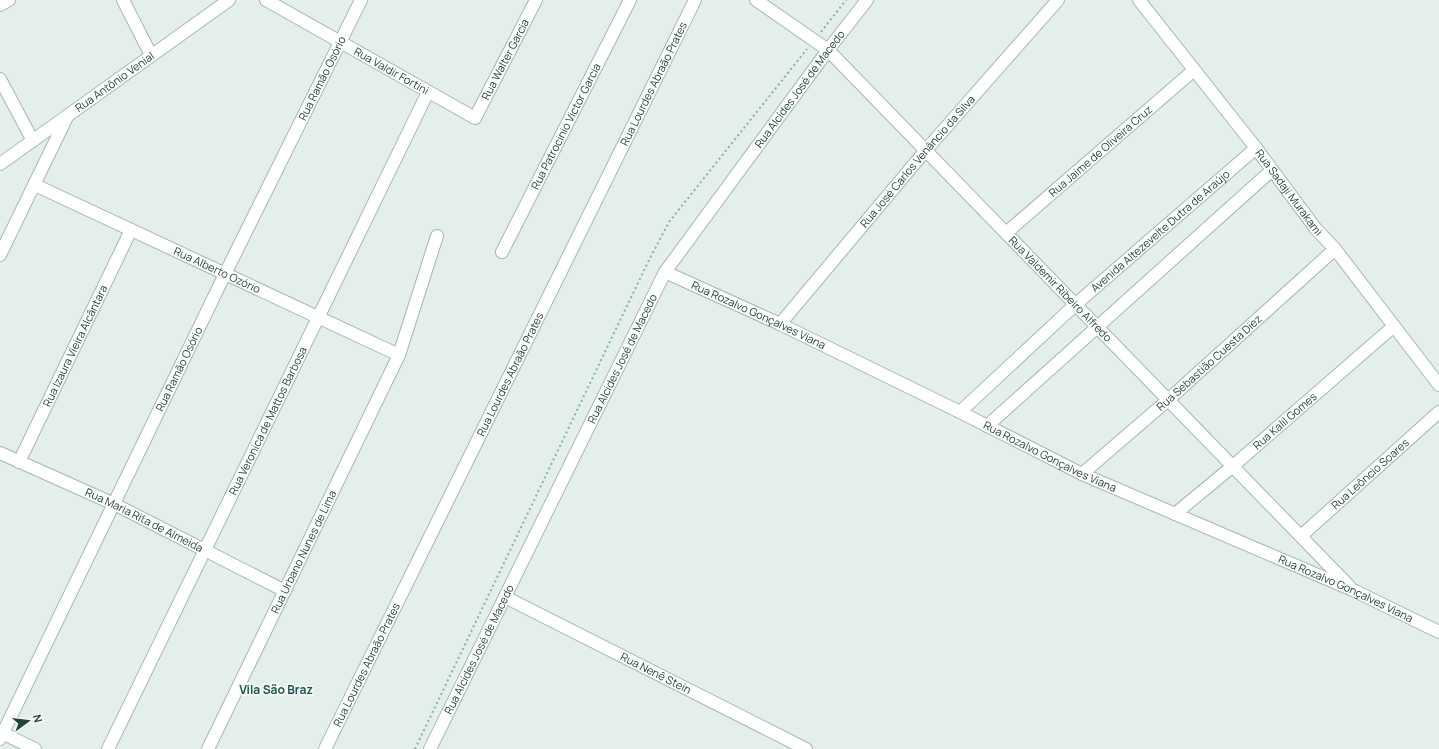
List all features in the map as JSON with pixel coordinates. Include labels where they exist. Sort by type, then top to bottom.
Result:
[{"type":"street","points":[[0,5],[9,0]]},
{"type":"street","points":[[123,0],[151,55]]},
{"type":"street","name":"Rua Antônio Venial","points":[[0,164],[228,0]]},
{"type":"street","name":"Rua Valdir Fortini","points":[[266,0],[475,118]]},
{"type":"street","name":"Rua Ramão Osório","points":[[1,735],[361,0]]},
{"type":"street","name":"Rua Walter Garcia","points":[[475,118],[536,0]]},
{"type":"street","name":"Rua Patrocinio Victor Garcia","points":[[502,252],[630,0]]},
{"type":"street","name":"Rua Lourdes Abraão Prates","points":[[325,749],[695,0]]},
{"type":"street","name":"Rua Valdemir Ribeiro Alfredo","points":[[756,0],[828,50],[1355,591]]},
{"type":"street","name":"Rua Alcídes José de Macedo","points":[[430,749],[665,272],[828,50],[867,0]]},
{"type":"street","name":"Rua José Carlos Venâncio da Silva","points":[[780,324],[926,150],[1058,0]]},
{"type":"street","name":"Rua Sadaji Murakami","points":[[1139,0],[1256,148],[1316,229],[1335,250],[1439,385]]},
{"type":"street","name":"Rua Jaime de Oliveira Cruz","points":[[1006,232],[1194,70]]},
{"type":"street","points":[[0,79],[33,141]]},
{"type":"street","name":"Rua Veronica de Mattos Barbosa","points":[[108,749],[428,92]]},
{"type":"street","points":[[0,255],[67,116]]},
{"type":"street","name":"Avenida Altezevelte Dutra de Araújo","points":[[960,412],[1076,304],[1256,148]]},
{"type":"street","points":[[986,426],[1272,170]]},
{"type":"street","name":"Rua Alberto Ozório","points":[[35,185],[399,355]]},
{"type":"street","name":"Rua Izaura Vieira Alcântara","points":[[19,462],[131,230]]},
{"type":"street","name":"Rua Urbano Nunes de Lima","points":[[208,749],[399,355],[437,236]]},
{"type":"street","name":"Rua Sebastião Cuesta Diez","points":[[1082,474],[1168,400],[1335,250]]},
{"type":"street","name":"Rua Rozalvo Gonçalves Viana","points":[[665,272],[780,324],[960,412],[1082,474],[1355,591],[1439,632]]},
{"type":"street","name":"Rua Kalil Gomes","points":[[1176,514],[1394,326]]},
{"type":"street","name":"Rua Leôncio Soares","points":[[1300,536],[1439,412]]},
{"type":"street","name":"Rua Maria Rita de Almeida","points":[[0,454],[114,504],[286,590]]},
{"type":"street","name":"Rua Nenê Stein","points":[[505,597],[806,749]]},
{"type":"street","points":[[1,735],[35,749]]},
{"type":"district","name":"Vila São Braz","points":[[276,690]]}]
